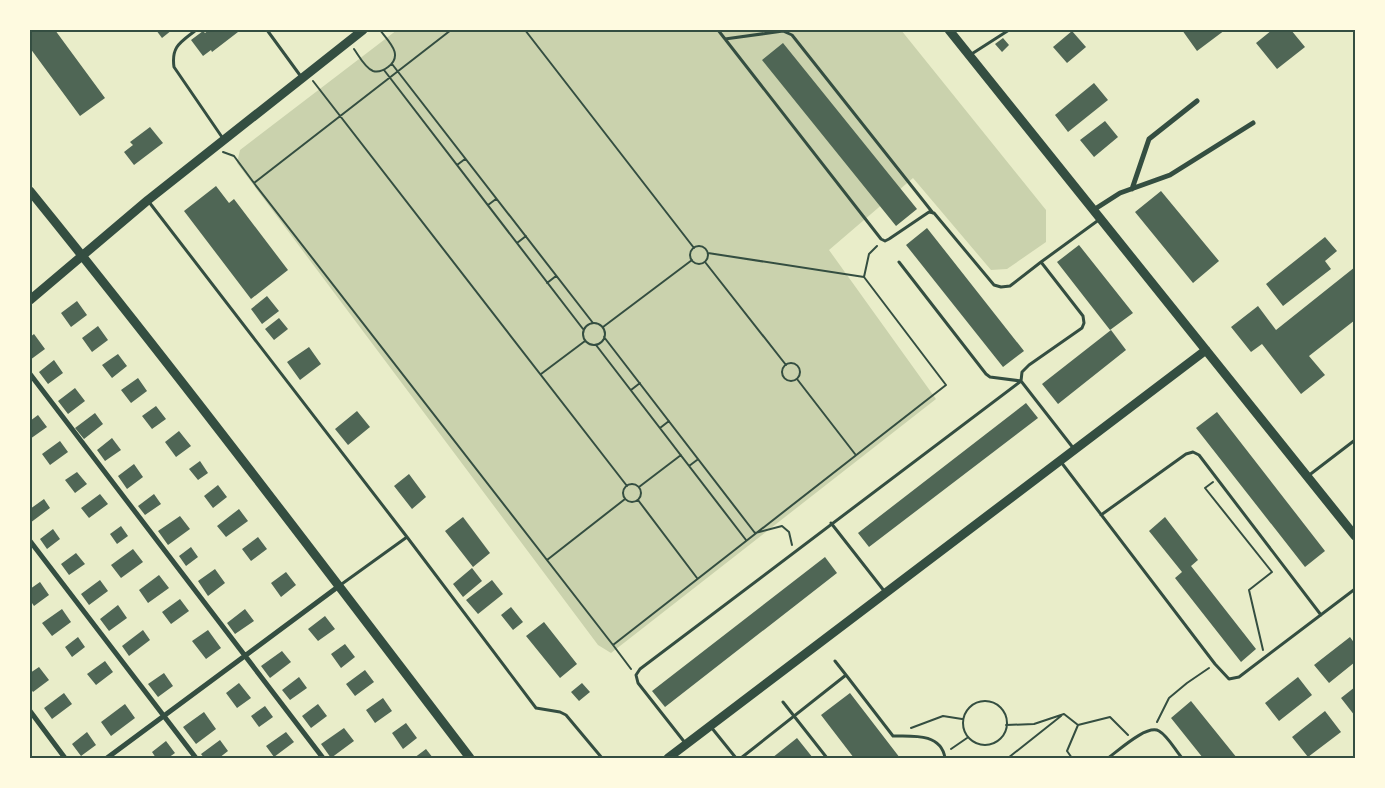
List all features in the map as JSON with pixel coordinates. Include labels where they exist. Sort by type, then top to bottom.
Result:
[{"type":"street","points":[[30,300],[148,200],[363,30]]},
{"type":"street","points":[[949,30],[1355,536]]},
{"type":"street","points":[[1132,189],[1149,139],[1197,101]]},
{"type":"street","points":[[1095,210],[1120,193],[1170,175],[1253,123]]},
{"type":"street","points":[[30,191],[82,255],[339,586],[470,758]]},
{"type":"street","points":[[668,758],[1206,350]]},
{"type":"street","points":[[30,374],[323,758]]},
{"type":"street","points":[[30,541],[196,758]]},
{"type":"street","points":[[107,758],[339,586]]},
{"type":"street","points":[[30,711],[65,758]]},
{"type":"lane","points":[[196,30],[177,46],[173,56],[174,67],[224,140]]},
{"type":"lane","points":[[267,30],[305,76]]},
{"type":"lane","points":[[718,30],[881,238],[885,241],[925,214],[929,212],[934,213]]},
{"type":"lane","points":[[969,55],[1009,30]]},
{"type":"lane","points":[[725,38],[783,32],[792,35],[994,285],[1001,287],[1010,286],[1101,218]]},
{"type":"lane","points":[[148,200],[536,708],[560,712],[566,715],[602,758]]},
{"type":"lane","points":[[899,262],[986,374],[990,377],[1021,381]]},
{"type":"lane","points":[[1042,262],[1082,316],[1084,323],[1082,328],[1022,372],[1021,381],[1075,450]]},
{"type":"lane","points":[[687,744],[638,683],[636,675],[640,669],[1021,381]]},
{"type":"lane","points":[[1308,476],[1355,440]]},
{"type":"lane","points":[[1101,515],[1186,454],[1193,452],[1199,456],[1217,478],[1321,615]]},
{"type":"lane","points":[[1060,462],[1215,664],[1229,679],[1239,677],[1355,589]]},
{"type":"lane","points":[[831,523],[886,594]]},
{"type":"lane","points":[[339,586],[407,537]]},
{"type":"lane","points":[[834,661],[894,736],[922,736],[934,741],[946,758]]},
{"type":"lane","points":[[741,758],[846,675]]},
{"type":"lane","points":[[783,702],[827,758]]},
{"type":"lane","points":[[711,726],[736,758]]},
{"type":"lane","points":[[1108,758],[1146,731],[1154,729],[1160,731],[1182,758]]},
{"type":"path","points":[[348,42],[368,68],[378,72],[384,70],[392,64],[396,58],[396,52],[380,30]]},
{"type":"path","points":[[254,183],[451,30]]},
{"type":"path","points":[[525,30],[694,248]]},
{"type":"path","points":[[392,64],[593,323]]},
{"type":"path","points":[[384,70],[583,330]]},
{"type":"path","points":[[305,76],[340,116],[627,486]]},
{"type":"path","points":[[214,149],[234,156],[636,675]]},
{"type":"path","points":[[457,165],[466,158]]},
{"type":"path","points":[[488,205],[497,198]]},
{"type":"path","points":[[517,243],[526,236]]},
{"type":"path","points":[[864,277],[869,254],[885,241]]},
{"type":"path","points":[[612,644],[946,384],[864,277],[708,253],[703,246],[694,248],[691,252],[692,260]]},
{"type":"path","points":[[705,262],[708,253]]},
{"type":"path","points":[[692,260],[700,264],[705,262]]},
{"type":"path","points":[[602,327],[692,260]]},
{"type":"path","points":[[705,262],[786,365]]},
{"type":"path","points":[[547,283],[556,276]]},
{"type":"path","points":[[593,323],[598,323],[605,331],[602,342],[596,345],[591,345],[585,341],[582,334],[587,325],[593,323]]},
{"type":"path","points":[[604,337],[755,533]]},
{"type":"path","points":[[541,375],[585,341]]},
{"type":"path","points":[[596,345],[746,540]]},
{"type":"path","points":[[792,363],[799,368],[800,374],[797,379],[792,381],[784,378],[782,369],[792,363]]},
{"type":"path","points":[[797,379],[856,455]]},
{"type":"path","points":[[630,390],[640,383]]},
{"type":"path","points":[[660,428],[669,421]]},
{"type":"path","points":[[639,487],[681,455]]},
{"type":"path","points":[[690,466],[698,459]]},
{"type":"path","points":[[1217,478],[1205,488],[1272,572],[1249,590],[1265,657]]},
{"type":"path","points":[[632,484],[639,487],[641,492],[638,500],[632,502],[625,499],[623,493],[627,486],[632,484]]},
{"type":"path","points":[[547,560],[625,499]]},
{"type":"path","points":[[638,500],[698,578]]},
{"type":"path","points":[[755,533],[782,526],[789,532],[792,538],[792,553]]},
{"type":"path","points":[[1154,729],[1169,698],[1215,664]]},
{"type":"path","points":[[984,701],[991,702],[1001,708],[1006,725],[1001,737],[991,744],[978,744],[968,737],[963,720],[968,708],[972,704],[984,701]]},
{"type":"path","points":[[1064,714],[1078,724],[1110,717],[1132,740]]},
{"type":"path","points":[[1006,725],[1034,724],[1064,714]]},
{"type":"path","points":[[1008,758],[1064,714]]},
{"type":"path","points":[[909,729],[943,716],[963,720]]},
{"type":"path","points":[[1072,758],[1067,751],[1078,724]]},
{"type":"path","points":[[944,753],[968,737]]},
{"type":"green space","points":[[397,30],[901,30],[1046,210],[1046,242],[1007,269],[991,270],[913,178],[829,250],[936,399],[611,653],[598,645],[237,163],[240,150]]},
{"type":"building","points":[[30,30],[55,30],[105,98],[80,116],[30,48]]},
{"type":"building","points":[[156,30],[172,30],[162,38]]},
{"type":"building","points":[[209,30],[237,30],[238,32],[212,52],[211,50],[203,56],[191,40],[203,31],[205,33]]},
{"type":"building","points":[[1182,30],[1225,30],[1197,51]]},
{"type":"building","points":[[1272,30],[1291,30],[1305,47],[1277,69],[1256,43]]},
{"type":"building","points":[[1072,31],[1086,47],[1067,63],[1053,47]]},
{"type":"building","points":[[1003,38],[1009,45],[1002,52],[995,44]]},
{"type":"building","points":[[783,43],[917,209],[896,226],[762,60]]},
{"type":"building","points":[[1094,83],[1108,100],[1068,132],[1055,115]]},
{"type":"building","points":[[1105,121],[1118,137],[1094,157],[1080,140]]},
{"type":"building","points":[[150,127],[163,143],[134,165],[124,152],[133,145],[130,142]]},
{"type":"building","points":[[216,186],[229,203],[234,199],[288,270],[251,299],[184,211]]},
{"type":"building","points":[[1161,191],[1219,261],[1193,283],[1135,212]]},
{"type":"building","points":[[927,228],[1024,351],[1003,367],[906,245]]},
{"type":"building","points":[[1325,237],[1337,251],[1325,261],[1331,269],[1283,306],[1266,284]]},
{"type":"building","points":[[1079,245],[1133,313],[1110,330],[1057,262]]},
{"type":"building","points":[[1355,267],[1355,320],[1309,356],[1325,375],[1301,394],[1262,344],[1251,352],[1231,327],[1258,306],[1276,330]]},
{"type":"building","points":[[267,296],[279,311],[262,324],[251,309]]},
{"type":"building","points":[[77,301],[87,315],[71,327],[61,313]]},
{"type":"building","points":[[279,318],[288,329],[274,340],[265,329]]},
{"type":"building","points":[[98,326],[108,340],[92,352],[82,338]]},
{"type":"building","points":[[1111,330],[1126,350],[1058,404],[1042,384]]},
{"type":"building","points":[[34,334],[45,349],[30,360],[30,337]]},
{"type":"building","points":[[309,347],[321,364],[300,380],[287,362]]},
{"type":"building","points":[[118,354],[127,366],[112,378],[102,365]]},
{"type":"building","points":[[54,360],[63,373],[48,384],[39,372]]},
{"type":"building","points":[[138,378],[147,391],[131,403],[121,390]]},
{"type":"building","points":[[75,388],[85,401],[68,414],[58,401]]},
{"type":"building","points":[[1026,403],[1038,418],[869,547],[858,533]]},
{"type":"building","points":[[156,406],[166,419],[152,429],[142,416]]},
{"type":"building","points":[[357,411],[370,427],[348,445],[335,429]]},
{"type":"building","points":[[1217,412],[1325,551],[1305,567],[1196,428]]},
{"type":"building","points":[[95,413],[103,424],[84,439],[75,428]]},
{"type":"building","points":[[38,415],[47,427],[30,439],[30,421]]},
{"type":"building","points":[[179,431],[191,446],[176,457],[165,442]]},
{"type":"building","points":[[112,438],[121,450],[105,461],[97,450]]},
{"type":"building","points":[[60,441],[68,452],[50,465],[42,454]]},
{"type":"building","points":[[200,461],[208,473],[198,480],[189,469]]},
{"type":"building","points":[[134,464],[143,477],[127,489],[118,476]]},
{"type":"building","points":[[77,472],[87,484],[75,493],[65,480]]},
{"type":"building","points":[[409,474],[426,497],[412,509],[394,486]]},
{"type":"building","points":[[218,485],[227,497],[213,508],[204,496]]},
{"type":"building","points":[[100,494],[108,504],[89,518],[81,508]]},
{"type":"building","points":[[154,494],[161,504],[145,515],[138,506]]},
{"type":"building","points":[[44,499],[50,508],[30,523],[30,509]]},
{"type":"building","points":[[239,509],[248,521],[226,537],[217,526]]},
{"type":"building","points":[[180,516],[190,529],[168,545],[158,531]]},
{"type":"building","points":[[463,517],[490,553],[473,567],[445,531]]},
{"type":"building","points":[[1165,517],[1198,560],[1191,566],[1256,649],[1241,662],[1175,578],[1182,572],[1149,531]]},
{"type":"building","points":[[121,526],[128,536],[117,544],[110,534]]},
{"type":"building","points":[[53,529],[60,539],[47,549],[40,539]]},
{"type":"building","points":[[258,537],[267,549],[251,561],[242,549]]},
{"type":"building","points":[[191,547],[198,557],[186,566],[179,556]]},
{"type":"building","points":[[133,549],[143,562],[121,578],[111,565]]},
{"type":"building","points":[[76,553],[85,564],[69,575],[61,564]]},
{"type":"building","points":[[825,557],[837,573],[665,707],[652,691]]},
{"type":"building","points":[[472,568],[482,581],[463,597],[453,584]]},
{"type":"building","points":[[215,569],[225,583],[208,596],[198,581]]},
{"type":"building","points":[[286,572],[296,585],[281,597],[271,583]]},
{"type":"building","points":[[159,575],[169,588],[148,603],[139,590]]},
{"type":"building","points":[[100,580],[108,591],[89,605],[81,594]]},
{"type":"building","points":[[492,580],[503,594],[478,614],[466,600]]},
{"type":"building","points":[[40,582],[49,595],[34,606],[30,600],[30,589]]},
{"type":"building","points":[[180,599],[189,611],[171,624],[162,612]]},
{"type":"building","points":[[118,605],[127,618],[109,631],[100,619]]},
{"type":"building","points":[[511,607],[523,622],[513,630],[501,615]]},
{"type":"building","points":[[62,609],[71,622],[52,636],[42,623]]},
{"type":"building","points":[[245,609],[254,621],[235,634],[227,623]]},
{"type":"building","points":[[325,616],[335,629],[318,641],[308,629]]},
{"type":"building","points":[[544,622],[577,664],[560,678],[526,636]]},
{"type":"building","points":[[143,630],[150,640],[129,656],[122,646]]},
{"type":"building","points":[[208,630],[221,648],[206,659],[192,641]]},
{"type":"building","points":[[78,637],[85,647],[72,657],[65,647]]},
{"type":"building","points":[[1350,637],[1355,644],[1355,662],[1329,683],[1314,665]]},
{"type":"building","points":[[345,644],[355,657],[341,668],[331,654]]},
{"type":"building","points":[[282,651],[291,662],[270,678],[261,666]]},
{"type":"building","points":[[105,661],[113,672],[96,685],[87,674]]},
{"type":"building","points":[[39,667],[49,680],[33,692],[30,688],[30,673]]},
{"type":"building","points":[[365,670],[374,682],[355,696],[346,684]]},
{"type":"building","points":[[164,673],[173,686],[158,697],[148,684]]},
{"type":"building","points":[[299,677],[307,688],[290,700],[282,690]]},
{"type":"building","points":[[1298,677],[1312,695],[1279,721],[1265,703]]},
{"type":"building","points":[[239,683],[251,698],[237,708],[226,693]]},
{"type":"building","points":[[582,683],[590,692],[579,701],[571,692]]},
{"type":"building","points":[[1355,687],[1355,716],[1341,698]]},
{"type":"building","points":[[64,693],[72,704],[52,719],[44,708]]},
{"type":"building","points":[[850,693],[900,758],[854,758],[821,715]]},
{"type":"building","points":[[383,698],[392,711],[375,723],[366,710]]},
{"type":"building","points":[[1191,701],[1237,758],[1203,758],[1171,718]]},
{"type":"building","points":[[125,704],[135,718],[111,736],[101,722]]},
{"type":"building","points":[[318,704],[327,716],[311,728],[302,716]]},
{"type":"building","points":[[265,706],[273,717],[259,727],[251,716]]},
{"type":"building","points":[[1325,711],[1341,732],[1308,757],[1292,737]]},
{"type":"building","points":[[204,712],[216,729],[196,744],[183,727]]},
{"type":"building","points":[[406,723],[417,738],[403,749],[392,733]]},
{"type":"building","points":[[344,728],[354,741],[331,758],[321,744]]},
{"type":"building","points":[[87,732],[96,745],[81,756],[72,744]]},
{"type":"building","points":[[286,732],[294,742],[274,757],[266,746]]},
{"type":"building","points":[[797,738],[813,758],[772,758]]},
{"type":"building","points":[[220,740],[228,751],[219,758],[204,758],[201,754]]},
{"type":"building","points":[[166,741],[175,753],[168,758],[156,758],[152,752]]},
{"type":"building","points":[[426,749],[433,758],[414,758]]}]
